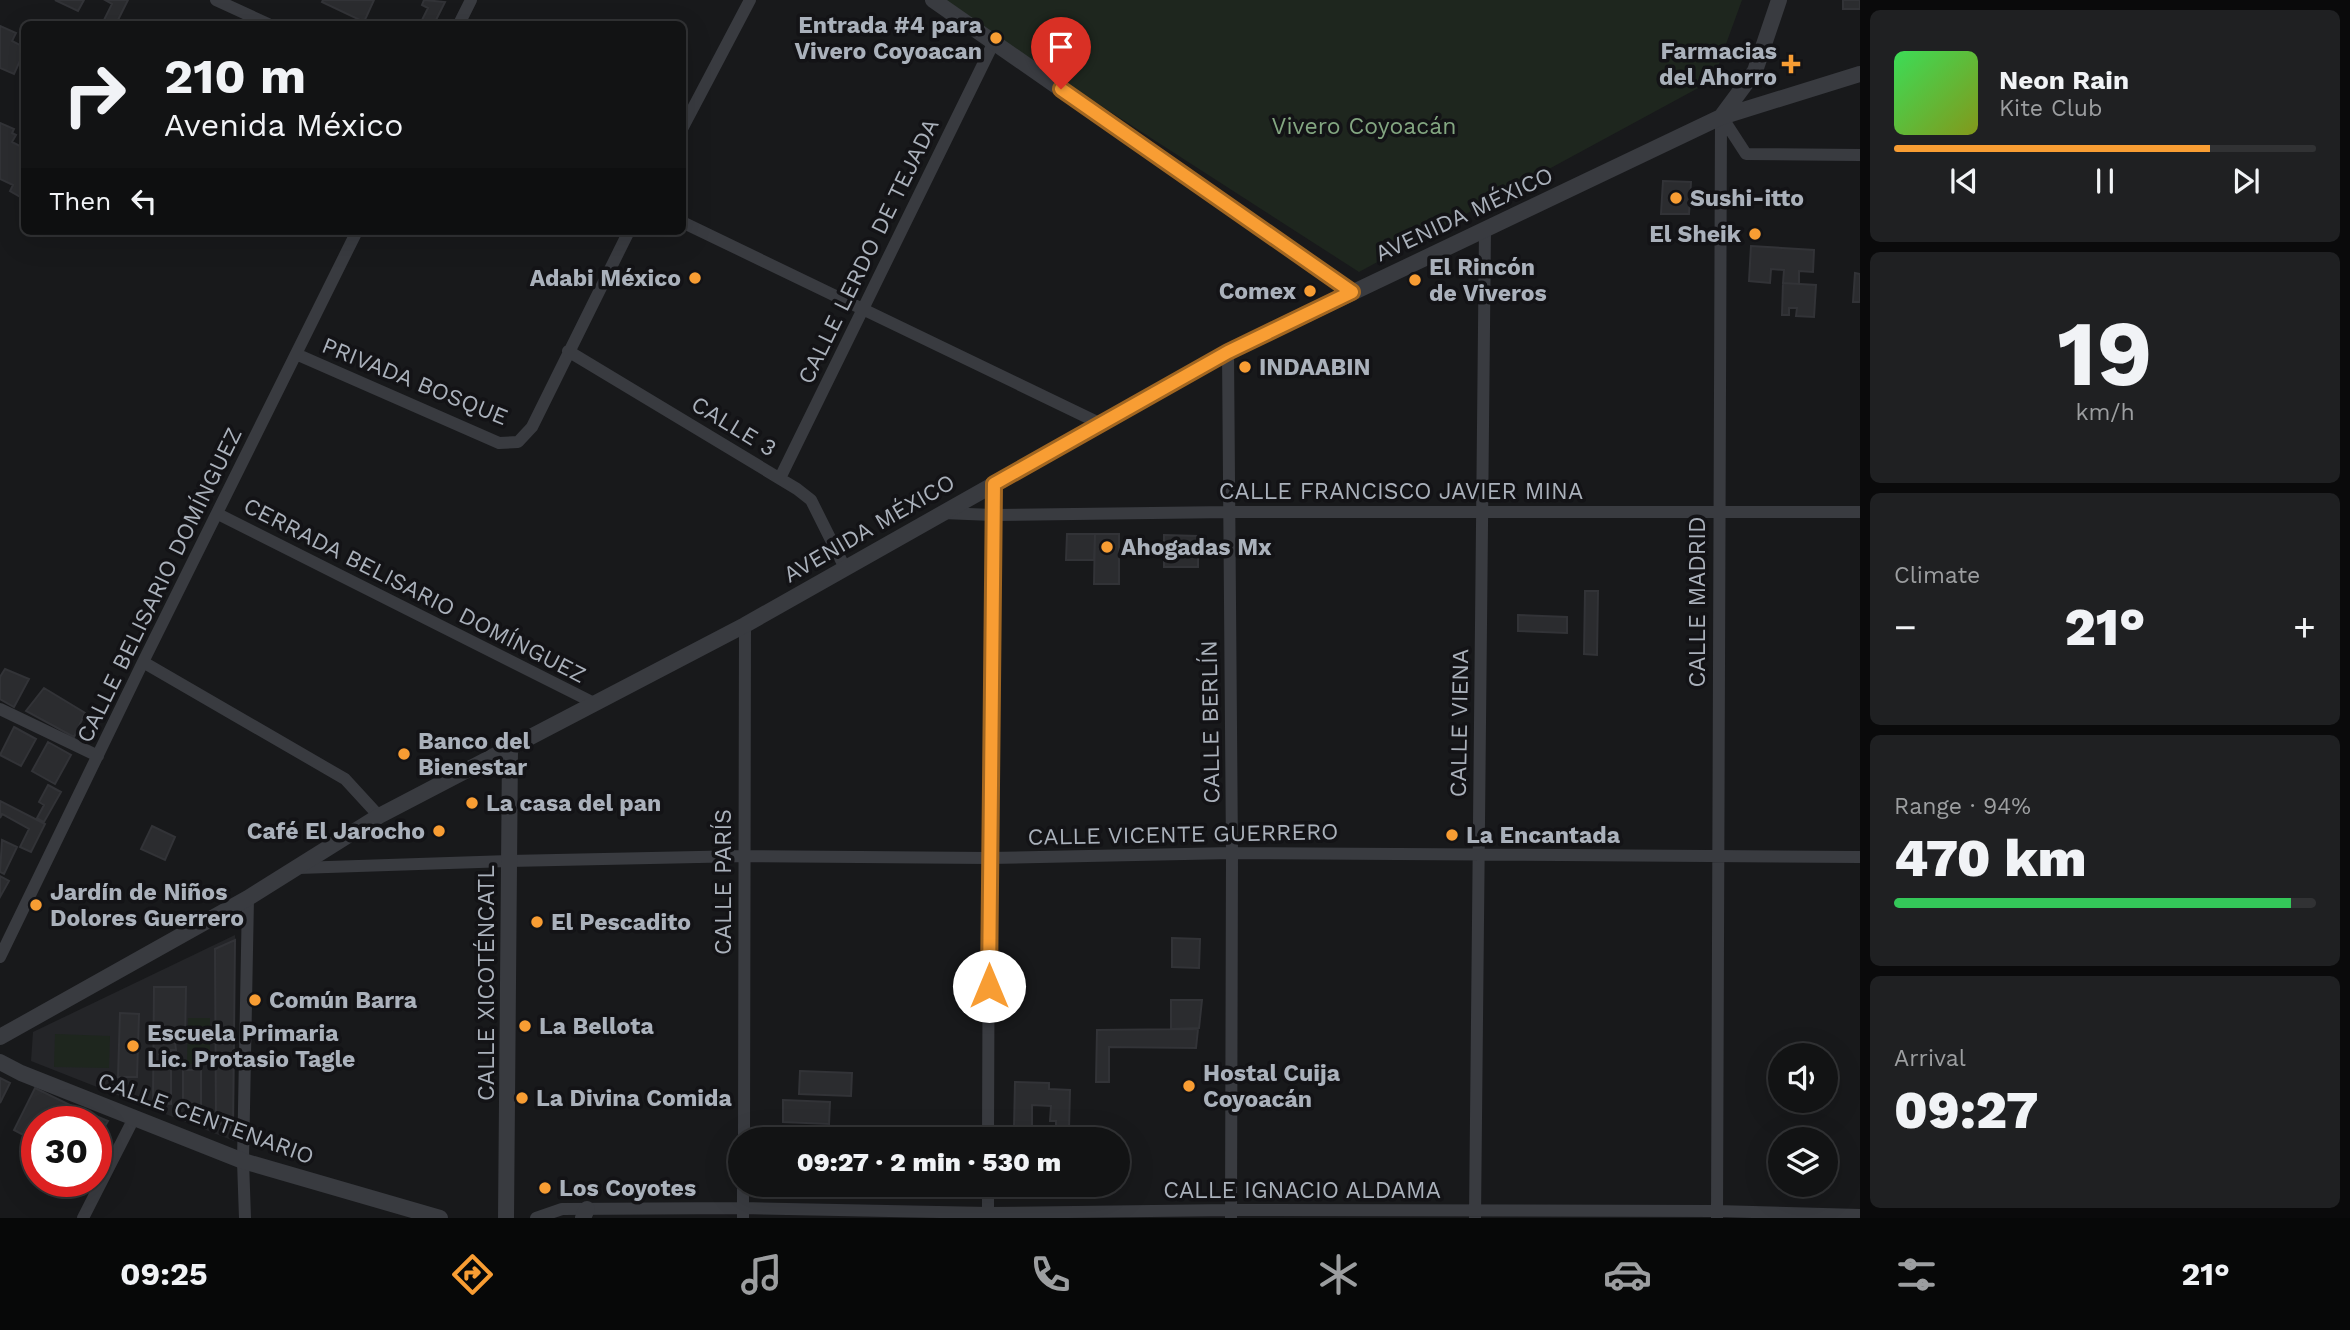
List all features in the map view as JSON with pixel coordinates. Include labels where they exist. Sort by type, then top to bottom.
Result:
[{"type":"street","points":[[217,0],[262,21]]},
{"type":"street","points":[[460,21],[471,0]]},
{"type":"street","points":[[686,121],[750,0]]},
{"type":"street","points":[[933,0],[1352,292]]},
{"type":"street","points":[[1779,0],[1755,71],[1721,117],[1746,154],[1860,155]]},
{"type":"street","name":"CALLE LERDO DE TEJADA","points":[[780,478],[994,42]]},
{"type":"street","name":"AVENIDA MÉXICO","points":[[0,1037],[248,898],[379,816],[745,625],[1228,352],[1721,117],[1860,74]]},
{"type":"street","name":"CALLE MADRID","points":[[1717,1215],[1721,117]]},
{"type":"street","points":[[686,224],[1098,424]]},
{"type":"street","name":"CALLE VIENA","points":[[1475,1214],[1485,229]]},
{"type":"street","name":"CALLE BELISARIO DOMÍNGUEZ","points":[[0,957],[355,235]]},
{"type":"street","points":[[568,351],[627,235]]},
{"type":"street","name":"PRIVADA BOSQUE","points":[[296,355],[499,443],[518,442],[532,427],[568,351]]},
{"type":"street","name":"CALLE 3","points":[[568,351],[780,478],[811,500],[845,568]]},
{"type":"street","name":"CALLE BERLÍN","points":[[1228,352],[1232,853],[1231,1214]]},
{"type":"street","points":[[988,1127],[994,484]]},
{"type":"street","name":"CALLE FRANCISCO JAVIER MINA","points":[[942,513],[1860,512]]},
{"type":"street","name":"CERRADA BELISARIO DOMÍNGUEZ","points":[[218,514],[594,703]]},
{"type":"street","name":"CALLE PARÍS","points":[[744,1127],[745,625]]},
{"type":"street","points":[[143,662],[345,779],[379,816]]},
{"type":"street","points":[[0,709],[98,756]]},
{"type":"street","name":"CALLE XICOTÉNCATL","points":[[506,1218],[510,748]]},
{"type":"street","name":"CALLE VICENTE GUERRERO","points":[[297,868],[744,856],[989,858],[1232,853],[1860,857]]},
{"type":"street","points":[[245,1218],[243,1161],[248,898]]},
{"type":"street","name":"CALLE CENTENARIO","points":[[0,1062],[243,1161],[440,1218]]},
{"type":"street","points":[[83,1218],[134,1118]]},
{"type":"street","points":[[988,1197],[988,1215]]},
{"type":"street","name":"CALLE IGNACIO ALDAMA","points":[[536,1218],[562,1209],[585,1213],[988,1215],[1860,1214]]},
{"type":"shaded area","name":"Escuela Primaria Lic. Protasio Tagle","points":[[235,935],[234,1141],[31,1061],[33,1032]]},
{"type":"green space","name":"Vivero Coyoacán","points":[[943,0],[1742,0],[1713,80],[1359,272],[996,38]]},
{"type":"green space","points":[[188,1018],[210,1018],[210,1064],[187,1064]]},
{"type":"green space","points":[[55,1034],[110,1036],[109,1068],[54,1067]]},
{"type":"building","points":[[55,0],[84,0],[78,11]]},
{"type":"building","points":[[105,0],[128,0],[118,21],[104,21],[112,4]]},
{"type":"building","points":[[323,0],[374,0],[364,21],[322,2]]},
{"type":"building","points":[[424,0],[445,2],[436,21],[422,21],[428,8],[422,5]]},
{"type":"building","points":[[1843,0],[1860,0],[1860,9],[1843,9]]},
{"type":"building","points":[[0,26],[16,33],[12,41],[21,46],[21,59],[14,74],[0,68]]},
{"type":"building","points":[[0,123],[14,129],[12,133],[16,135],[12,142],[21,146],[21,197],[10,191],[13,185],[0,179]]},
{"type":"building","name":"Sushi-itto","points":[[1663,181],[1691,182],[1689,214],[1661,214]]},
{"type":"building","points":[[1751,246],[1814,250],[1813,272],[1799,271],[1799,284],[1783,283],[1784,270],[1771,269],[1770,283],[1749,281]]},
{"type":"building","points":[[1855,273],[1860,274],[1860,302],[1853,302]]},
{"type":"building","points":[[1783,283],[1816,285],[1814,317],[1796,316],[1797,308],[1789,308],[1789,315],[1782,315]]},
{"type":"building","points":[[1067,534],[1095,534],[1094,560],[1066,560]]},
{"type":"building","name":"Ahogadas Mx","points":[[1095,534],[1119,534],[1119,584],[1094,584]]},
{"type":"building","points":[[1164,535],[1198,536],[1198,567],[1164,567]]},
{"type":"building","points":[[1585,591],[1598,591],[1597,655],[1584,654]]},
{"type":"building","points":[[1518,615],[1567,617],[1567,633],[1518,631]]},
{"type":"building","points":[[5,669],[29,679],[14,707],[0,699],[0,677]]},
{"type":"building","points":[[44,688],[85,713],[74,737],[26,711]]},
{"type":"building","points":[[14,727],[36,739],[21,766],[0,755]]},
{"type":"building","points":[[48,742],[71,755],[55,784],[32,771]]},
{"type":"building","points":[[48,785],[61,792],[44,822],[37,818],[44,805],[39,802]]},
{"type":"building","points":[[0,801],[45,824],[31,852],[20,847],[29,829],[2,814],[0,818]]},
{"type":"building","points":[[152,826],[175,837],[165,860],[141,849]]},
{"type":"building","points":[[2,840],[17,847],[4,874],[0,872]]},
{"type":"building","points":[[0,876],[9,881],[0,897]]},
{"type":"building","points":[[1172,938],[1200,939],[1199,968],[1172,967]]},
{"type":"building","points":[[235,940],[233,1129],[216,1122],[215,949]]},
{"type":"building","points":[[154,987],[186,987],[185,1042],[175,1042],[176,1050],[171,1050],[171,1104],[153,1103]]},
{"type":"building","points":[[1171,1000],[1202,1000],[1199,1028],[1171,1029]]},
{"type":"building","points":[[120,1013],[139,1014],[137,1077],[118,1077]]},
{"type":"building","points":[[1198,1029],[1196,1048],[1109,1047],[1109,1082],[1096,1082],[1097,1030]]},
{"type":"building","points":[[183,1070],[201,1070],[201,1106],[183,1106]]},
{"type":"building","points":[[800,1071],[852,1073],[851,1096],[799,1094]]},
{"type":"building","points":[[0,1078],[10,1083],[0,1103]]},
{"type":"building","points":[[1015,1082],[1049,1083],[1049,1089],[1070,1090],[1069,1127],[1056,1127],[1056,1121],[1050,1121],[1051,1106],[1032,1105],[1032,1127],[1014,1127]]},
{"type":"building","points":[[35,1088],[72,1106],[26,1106]]},
{"type":"building","points":[[783,1100],[830,1102],[829,1124],[783,1122]]},
{"type":"building","points":[[21,1116],[21,1134],[14,1130]]},
{"type":"place","name":"Entrada #4 para Vivero Coyoacan","points":[[996,38]]},
{"type":"place","name":"Farmacias del Ahorro","points":[[1791,64]]},
{"type":"place","name":"Sushi-itto","points":[[1676,198]]},
{"type":"place","name":"El Sheik","points":[[1755,234]]},
{"type":"place","name":"Adabi México","points":[[695,278]]},
{"type":"place","name":"El Rincón de Viveros","points":[[1415,280]]},
{"type":"place","name":"Comex","points":[[1310,291]]},
{"type":"place","name":"INDAABIN","points":[[1245,367]]},
{"type":"place","name":"Ahogadas Mx","points":[[1107,547]]},
{"type":"place","name":"Banco del Bienestar","points":[[404,754]]},
{"type":"place","name":"La casa del pan","points":[[472,803]]},
{"type":"place","name":"Café El Jarocho","points":[[439,831]]},
{"type":"place","name":"La Encantada","points":[[1452,835]]},
{"type":"place","name":"Jardín de Niños Dolores Guerrero","points":[[36,905]]},
{"type":"place","name":"El Pescadito","points":[[537,922]]},
{"type":"place","name":"Común Barra","points":[[255,1000]]},
{"type":"place","name":"La Bellota","points":[[525,1026]]},
{"type":"place","name":"Escuela Primaria Lic. Protasio Tagle","points":[[133,1046]]},
{"type":"place","name":"Hostal Cuija Coyoacán","points":[[1189,1086]]},
{"type":"place","name":"La Divina Comida","points":[[522,1098]]},
{"type":"place","name":"Los Coyotes","points":[[545,1188]]},
{"type":"route","points":[[989,986],[994,484],[1228,352],[1352,292],[1061,89]]}]
